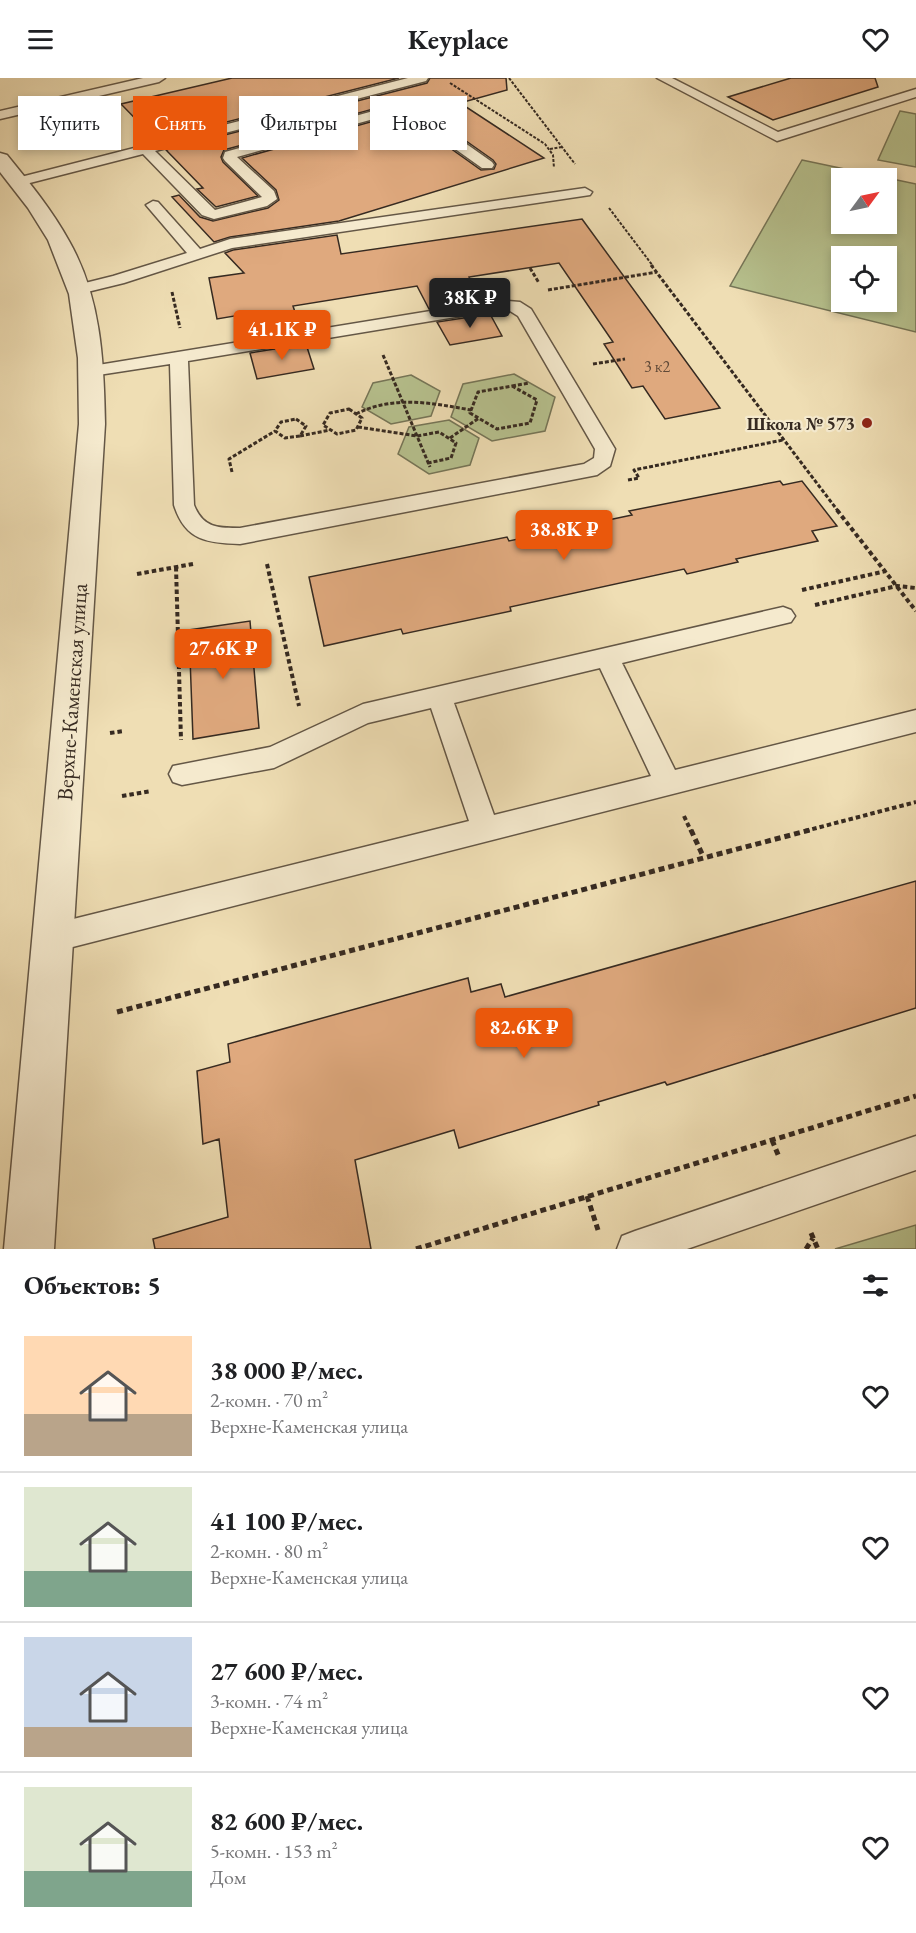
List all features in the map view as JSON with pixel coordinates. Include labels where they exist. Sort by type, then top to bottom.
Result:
[{"type":"street","name":"Верхне-Каменская улица","points":[[9,171],[65,253],[79,289],[87,326],[92,371],[91,435],[29,1249]]},
{"type":"lane","points":[[0,115],[159,78]]},
{"type":"lane","points":[[227,128],[422,78]]},
{"type":"lane","points":[[663,78],[777,137],[916,93]]},
{"type":"lane","points":[[147,150],[207,212],[214,215],[270,199],[269,194],[230,158],[230,155],[236,151],[395,109],[409,110],[487,165]]},
{"type":"lane","points":[[9,171],[140,150]]},
{"type":"lane","points":[[79,289],[118,280],[230,244],[585,192]]},
{"type":"lane","points":[[153,205],[197,255]]},
{"type":"lane","points":[[92,371],[498,305],[514,306],[525,313],[605,449],[603,461],[590,470],[240,536],[218,536],[200,530],[187,519],[184,505],[178,358]]},
{"type":"lane","points":[[182,774],[274,757],[363,714],[783,616]]},
{"type":"lane","points":[[607,657],[668,783]]},
{"type":"lane","points":[[440,697],[485,829]]},
{"type":"lane","points":[[53,938],[916,722]]},
{"type":"lane","points":[[635,1249],[916,1153]]},
{"type":"path","points":[[442,78],[550,149],[553,154],[557,196]]},
{"type":"path","points":[[509,78],[576,165]]},
{"type":"path","points":[[550,149],[562,147]]},
{"type":"path","points":[[605,201],[783,440],[916,611]]},
{"type":"path","points":[[530,268],[544,291]]},
{"type":"path","points":[[625,278],[657,272]]},
{"type":"path","points":[[171,287],[178,319]]},
{"type":"path","points":[[371,326],[432,473]]},
{"type":"path","points":[[512,386],[537,400],[530,423],[497,429],[479,418],[470,412],[478,392],[512,386]]},
{"type":"path","points":[[356,414],[370,405],[402,399],[471,410]]},
{"type":"path","points":[[349,410],[356,414],[362,418],[356,430],[337,434],[323,425],[330,413],[349,410]]},
{"type":"path","points":[[450,438],[479,418]]},
{"type":"path","points":[[232,472],[229,459],[275,431],[280,422],[296,419],[306,426],[300,436]]},
{"type":"path","points":[[358,427],[417,436],[439,432],[456,442],[451,458],[428,463]]},
{"type":"path","points":[[275,431],[285,438],[331,430]]},
{"type":"path","points":[[738,449],[783,440]]},
{"type":"path","points":[[261,532],[306,742]]},
{"type":"path","points":[[176,567],[182,774]]},
{"type":"path","points":[[137,574],[152,572]]},
{"type":"path","points":[[783,616],[796,609],[897,586],[916,588]]},
{"type":"path","points":[[117,1012],[703,856],[916,802]]},
{"type":"path","points":[[681,810],[703,856]]},
{"type":"path","points":[[416,1249],[916,1096]]},
{"type":"path","points":[[587,1196],[601,1239]]},
{"type":"path","points":[[806,1249],[813,1237]]},
{"type":"green space","points":[[900,111],[916,114],[916,167],[878,160]]},
{"type":"green space","points":[[802,160],[840,168],[831,168],[831,234],[897,234],[897,180],[916,184],[916,332],[835,312],[897,312],[897,246],[831,246],[831,311],[730,286]]},
{"type":"green space","points":[[514,374],[555,397],[545,431],[492,441],[451,417],[463,384]]},
{"type":"green space","points":[[411,375],[440,391],[431,416],[391,424],[362,407],[373,383]]},
{"type":"green space","points":[[449,420],[479,438],[470,465],[429,474],[398,454],[409,427]]},
{"type":"green space","points":[[916,1225],[916,1249],[835,1249]]},
{"type":"building","points":[[232,78],[399,78],[328,96],[239,96],[239,119],[227,122],[227,96],[155,96]]},
{"type":"building","points":[[430,78],[506,78],[507,90],[467,101],[467,96],[376,96],[427,83]]},
{"type":"building","points":[[791,78],[875,78],[878,87],[773,120],[728,97]]},
{"type":"building","points":[[370,98],[370,110],[358,113],[358,101]]},
{"type":"building","points":[[133,101],[133,116],[121,104]]},
{"type":"building","points":[[467,108],[544,158],[339,221],[230,237],[214,242],[172,197],[179,195],[200,217],[213,221],[268,208],[279,200],[276,190],[242,158],[270,150],[358,150],[358,125],[370,122],[370,150],[453,150],[481,170],[494,169],[496,164],[467,142]]},
{"type":"building","points":[[239,131],[239,146],[227,149],[227,134]]},
{"type":"building","points":[[166,150],[224,150],[221,157],[223,162],[258,196],[216,207],[197,189],[203,188]]},
{"type":"building","points":[[582,219],[720,408],[665,419],[643,386],[632,388],[604,344],[613,342],[559,263],[469,277],[482,300],[429,309],[417,286],[293,306],[301,330],[247,339],[240,315],[217,319],[209,278],[244,273],[225,253],[233,250],[337,235],[341,254]]},
{"type":"building","points":[[490,314],[502,336],[450,345],[437,322]]},
{"type":"building","points":[[306,344],[314,369],[257,379],[250,353]]},
{"type":"building","points":[[780,481],[783,485],[802,481],[837,526],[812,531],[818,541],[736,559],[738,562],[687,574],[684,569],[510,607],[511,611],[403,634],[401,629],[324,646],[309,577],[507,537],[509,541],[632,515],[629,511]]},
{"type":"building","points":[[250,621],[259,728],[193,739],[189,630]]},
{"type":"building","points":[[916,881],[916,1008],[667,1085],[665,1082],[598,1102],[599,1105],[459,1148],[454,1130],[355,1160],[371,1249],[155,1249],[153,1239],[228,1217],[219,1139],[203,1144],[197,1071],[230,1062],[228,1044],[468,978],[471,992],[501,984],[505,997]]},
{"type":"place","name":"Школа № 573","points":[[867,423]]}]
